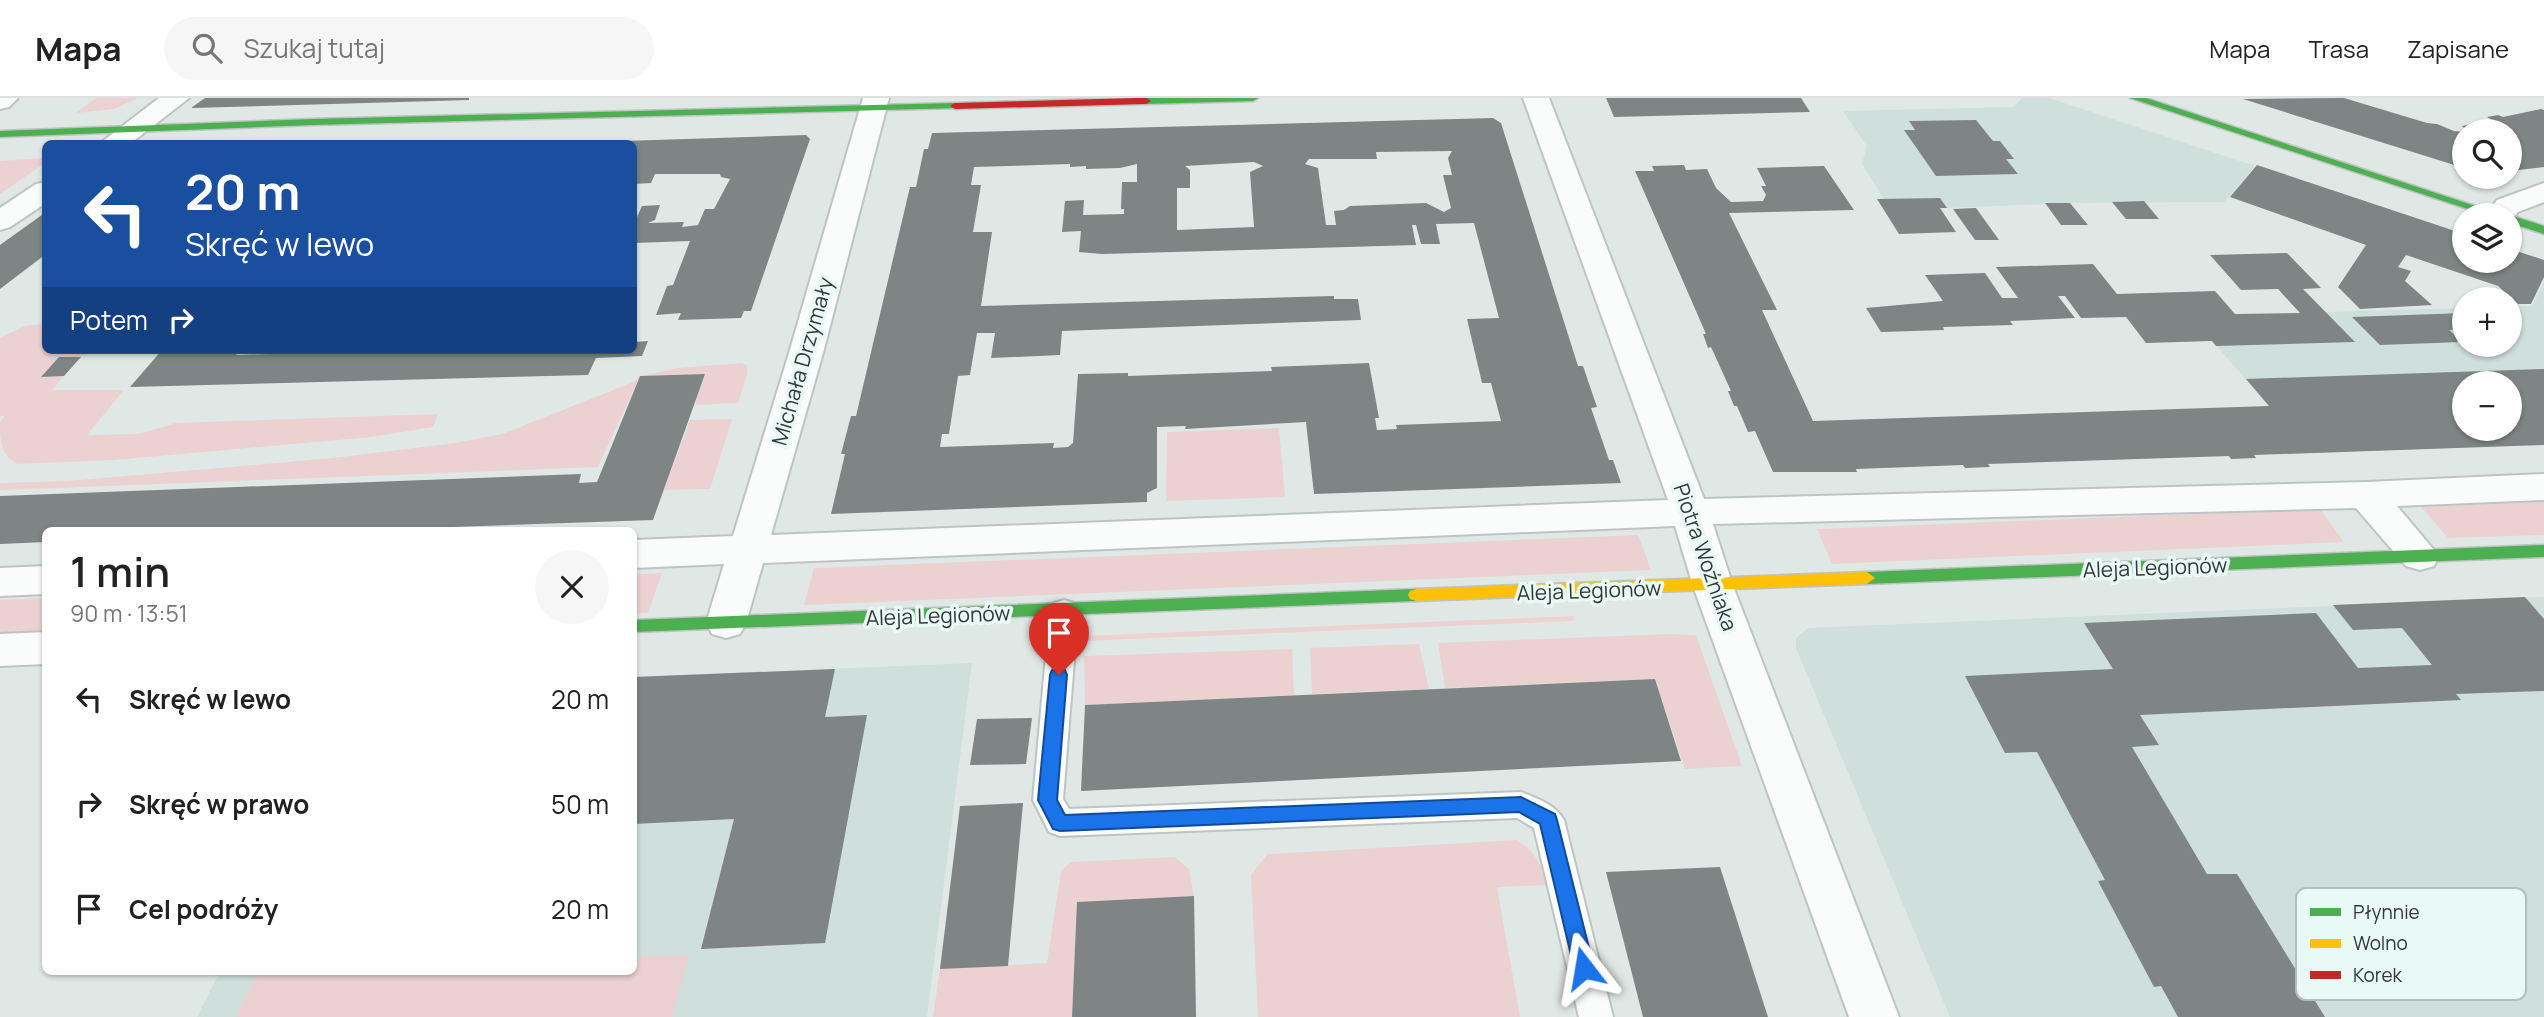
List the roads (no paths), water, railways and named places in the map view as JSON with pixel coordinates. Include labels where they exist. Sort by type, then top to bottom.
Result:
[{"type":"street","points":[[0,101],[5,98]]},
{"type":"street","points":[[117,140],[176,98]]},
{"type":"street","points":[[0,134],[135,127],[874,104],[1253,98]]},
{"type":"street","name":"Piotra Woźniaka","points":[[1536,98],[1690,512],[1713,586],[1874,1017]]},
{"type":"street","points":[[2135,98],[2462,203]]},
{"type":"street","name":"Michała Drzymały","points":[[726,623],[806,353],[874,104]]},
{"type":"street","points":[[2515,203],[2544,192]]},
{"type":"street","points":[[0,221],[42,193]]},
{"type":"street","points":[[2522,223],[2544,230]]},
{"type":"street","points":[[637,554],[1690,512],[2366,495],[2544,487]]},
{"type":"street","points":[[2366,495],[2420,556]]},
{"type":"street","name":"Aleja Legionów","points":[[637,626],[1713,586],[2544,551]]},
{"type":"street","points":[[0,582],[42,580]]},
{"type":"street","points":[[0,650],[42,648]]},
{"type":"lane","points":[[1064,610],[1048,800],[1060,823],[1521,804],[1548,820],[1596,1017]]}]
